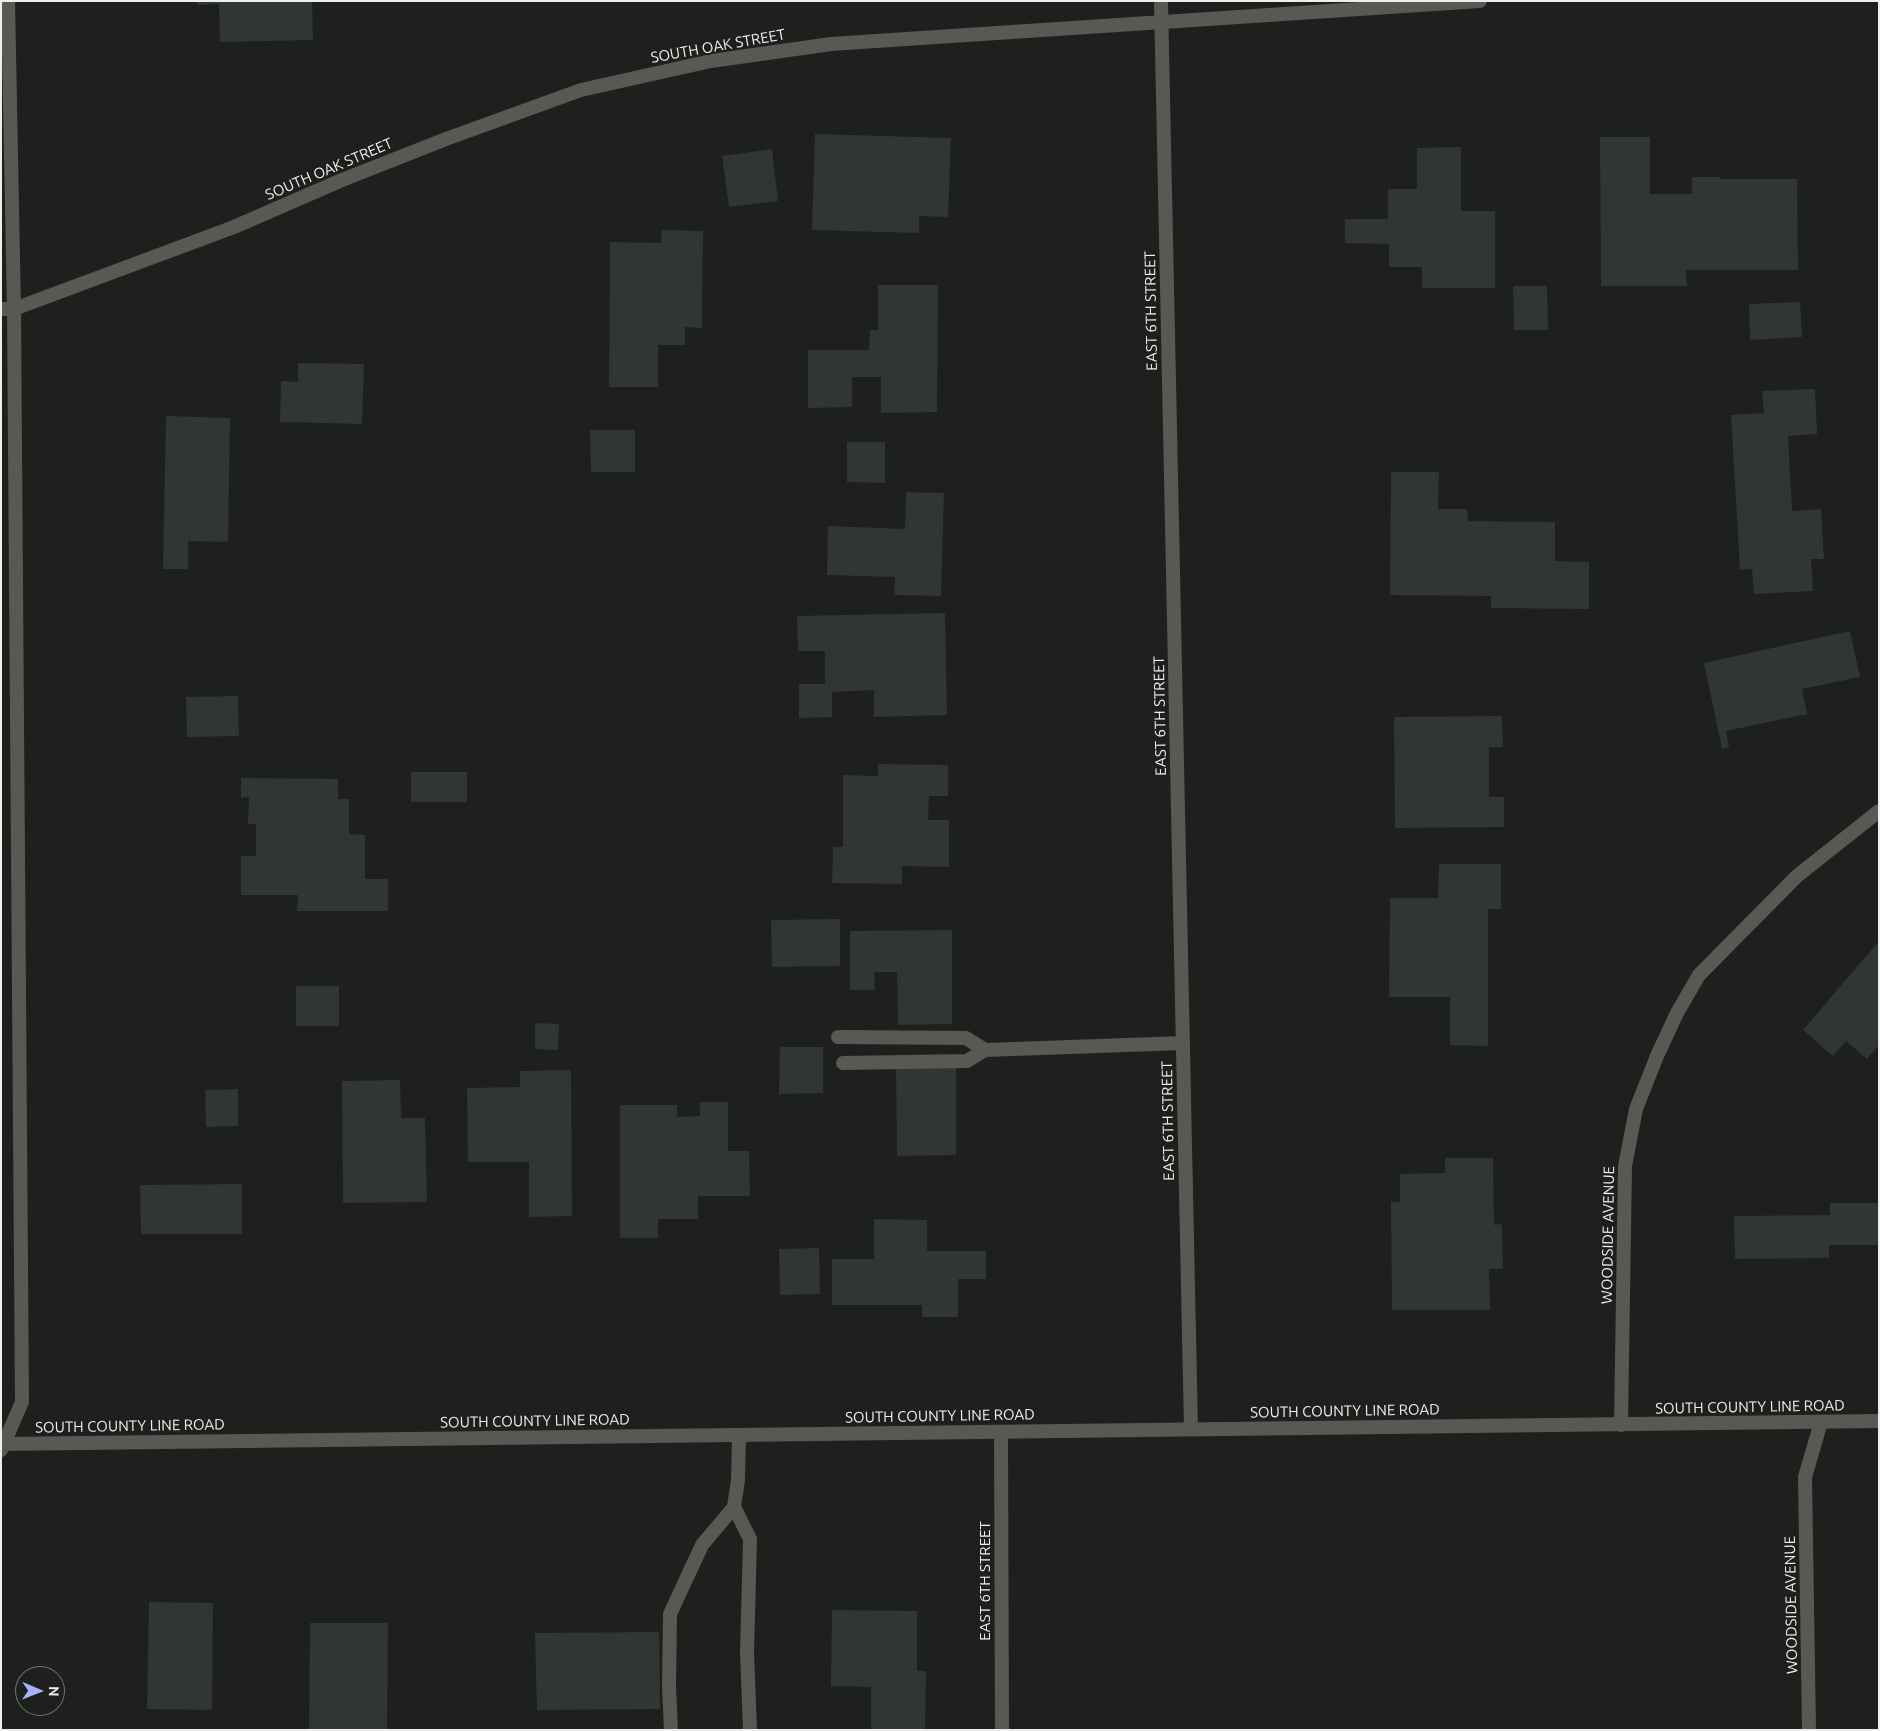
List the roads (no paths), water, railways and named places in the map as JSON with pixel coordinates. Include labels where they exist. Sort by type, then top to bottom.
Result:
[{"type":"street","points":[[2,1446],[22,1402],[7,309],[8,1]]},
{"type":"street","name":"EAST 6TH STREET","points":[[1161,1],[1190,1430]]},
{"type":"street","name":"SOUTH OAK STREET","points":[[7,309],[234,227],[342,180],[446,139],[581,90],[711,61],[831,44],[1480,1]]},
{"type":"street","name":"WOODSIDE AVENUE","points":[[1621,1425],[1625,1166],[1636,1109],[1657,1056],[1676,1013],[1700,974],[1796,876],[1879,811]]},
{"type":"street","points":[[838,1037],[966,1038],[985,1050]]},
{"type":"street","points":[[843,1063],[968,1061],[985,1050],[1183,1043]]},
{"type":"street","name":"SOUTH COUNTY LINE ROAD","points":[[2,1446],[1879,1421]]},
{"type":"street","name":"WOODSIDE AVENUE","points":[[1809,1730],[1805,1477],[1821,1422]]},
{"type":"street","name":"EAST 6TH STREET","points":[[1001,1432],[1002,1730]]},
{"type":"street","points":[[671,1730],[669,1687],[670,1614],[702,1545],[734,1507],[738,1480],[739,1435]]},
{"type":"street","points":[[734,1507],[750,1539],[747,1653],[750,1730]]}]
